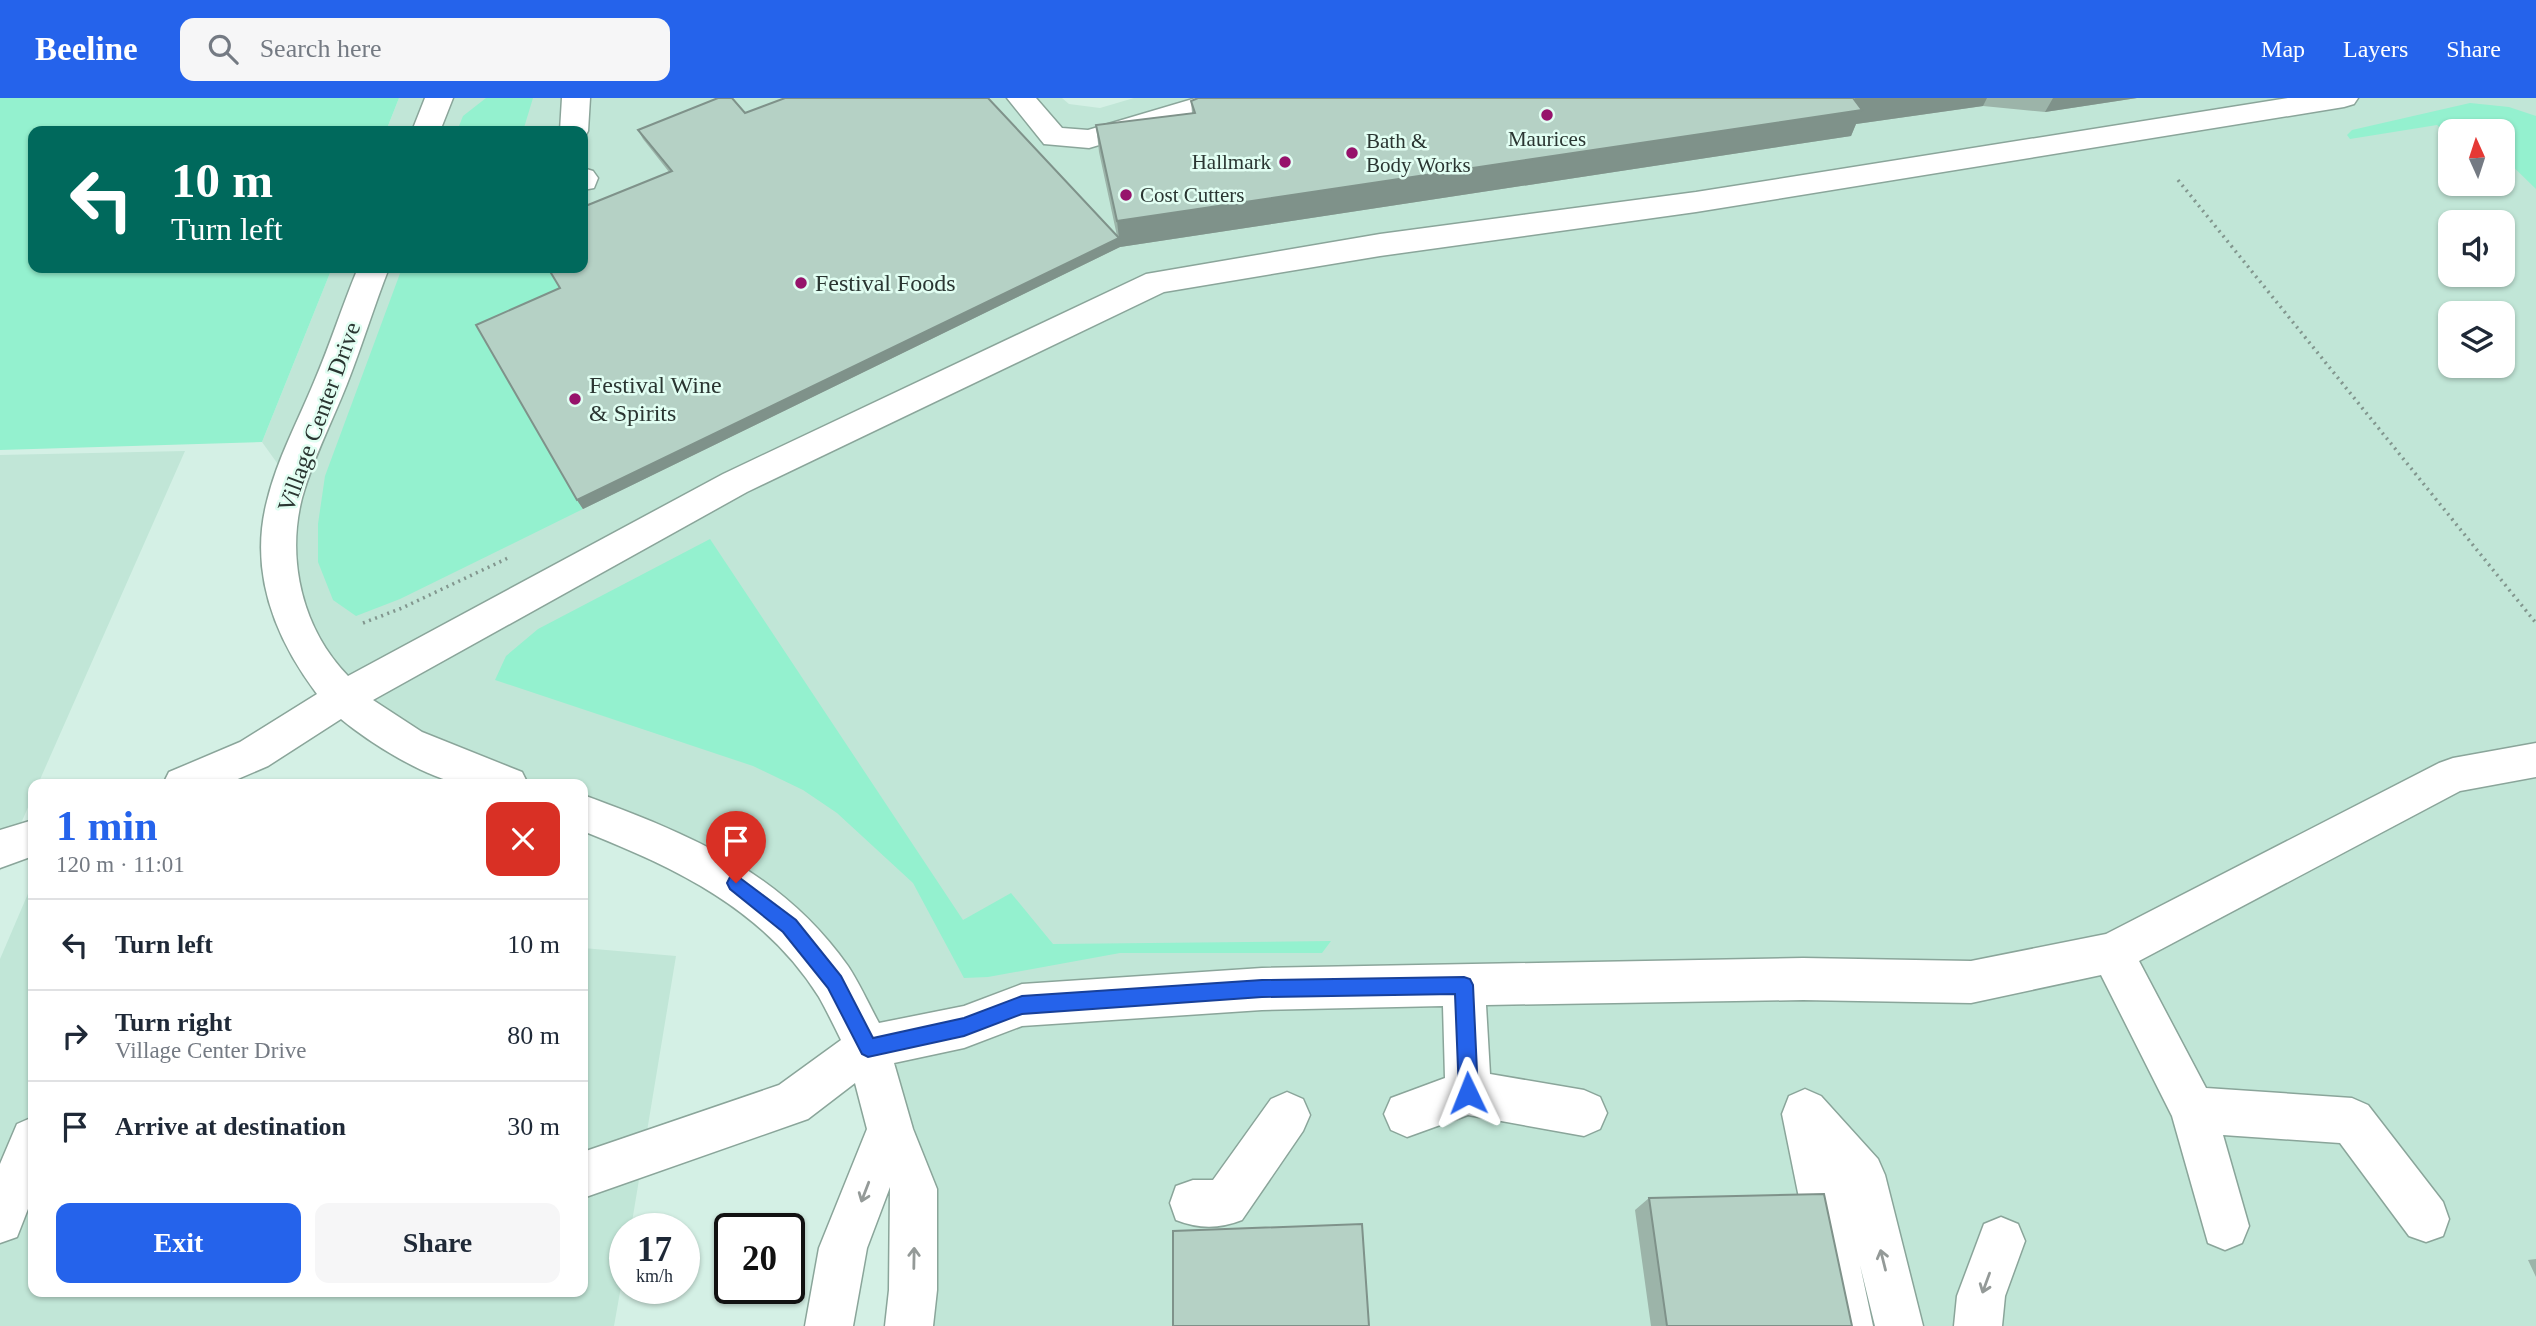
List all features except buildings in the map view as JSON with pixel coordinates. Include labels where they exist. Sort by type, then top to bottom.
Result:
[{"type":"street","points":[[428,126],[439,98]]},
{"type":"street","points":[[574,126],[576,98]]},
{"type":"street","points":[[1021,98],[1054,137],[1089,139],[1227,98]]},
{"type":"street","points":[[195,779],[254,754],[342,698],[405,666],[735,483],[1157,282],[1380,245],[1696,202],[2344,98]]},
{"type":"street","name":"Village Center Drive","points":[[371,273],[338,365],[290,481],[278,546],[281,587],[293,627],[313,664],[342,698],[379,728],[424,751],[495,779]]},
{"type":"street","points":[[588,1173],[792,1103],[868,1048],[964,1027],[1022,1005],[1262,989],[1803,979],[1971,982],[2112,954],[2453,775],[2536,760]]},
{"type":"street","points":[[588,815],[662,844],[736,883],[789,926],[834,982],[868,1048],[890,1129],[914,1189],[913,1290],[909,1326]]},
{"type":"street","points":[[0,849],[28,840]]},
{"type":"street","points":[[2112,954],[2193,1110],[2225,1227]]},
{"type":"street","points":[[1464,985],[1468,1093]]},
{"type":"street","points":[[1407,1114],[1468,1093],[1584,1114]]},
{"type":"street","points":[[2193,1110],[2351,1121],[2426,1219]]},
{"type":"street","points":[[1849,1326],[1805,1112],[1862,1175],[1899,1326]]},
{"type":"street","points":[[1192,1203],[1225,1203],[1286,1115]]},
{"type":"street","points":[[829,1326],[843,1248],[890,1129]]},
{"type":"street","points":[[0,1220],[28,1152]]},
{"type":"street","points":[[1978,1326],[1981,1296],[2001,1241]]},
{"type":"path","points":[[2178,180],[2536,623]]},
{"type":"shaded area","points":[[399,98],[1062,98],[1069,104],[1100,108],[1134,98],[2536,98],[2536,1326],[909,1326],[914,1189],[834,982],[662,844],[588,815],[588,779],[495,779],[424,751],[293,627],[290,481],[262,442],[330,273],[588,273],[588,126],[388,126]]},
{"type":"shaded area","points":[[185,451],[40,779],[28,779],[28,807],[0,871],[0,455]]},
{"type":"shaded area","points":[[28,894],[28,1297],[588,1297],[588,948],[676,956],[633,1213],[609,1213],[609,1304],[618,1304],[614,1326],[0,1326],[0,959]]},
{"type":"green space","points":[[0,98],[399,98],[388,126],[28,126],[28,273],[330,273],[262,442],[0,450]]},
{"type":"green space","points":[[486,98],[533,98],[525,126],[459,126],[463,116]]},
{"type":"green space","points":[[2470,103],[2509,107],[2536,116],[2536,189],[2515,169],[2515,119],[2438,119],[2438,126],[2350,139],[2347,135],[2352,130]]},
{"type":"green space","points":[[400,273],[551,273],[565,297],[482,334],[583,509],[400,599],[356,616],[333,600],[318,562],[318,524],[325,476]]},
{"type":"green space","points":[[710,539],[963,920],[1011,893],[1053,944],[1331,941],[1322,953],[1120,953],[988,977],[964,978],[913,883],[837,813],[803,790],[753,766],[495,680],[506,656],[538,629]]},
{"type":"place","name":"Maurices","points":[[1547,115]]},
{"type":"place","name":"Bath & Body Works","points":[[1352,153]]},
{"type":"place","name":"Hallmark","points":[[1285,162]]},
{"type":"place","name":"Cost Cutters","points":[[1126,195]]},
{"type":"place","name":"Festival Foods","points":[[801,283]]},
{"type":"place","name":"Festival Wine & Spirits","points":[[575,399]]},
{"type":"route","points":[[736,883],[789,926],[834,982],[868,1048],[964,1027],[1022,1005],[1262,989],[1464,985],[1468,1093]]}]
